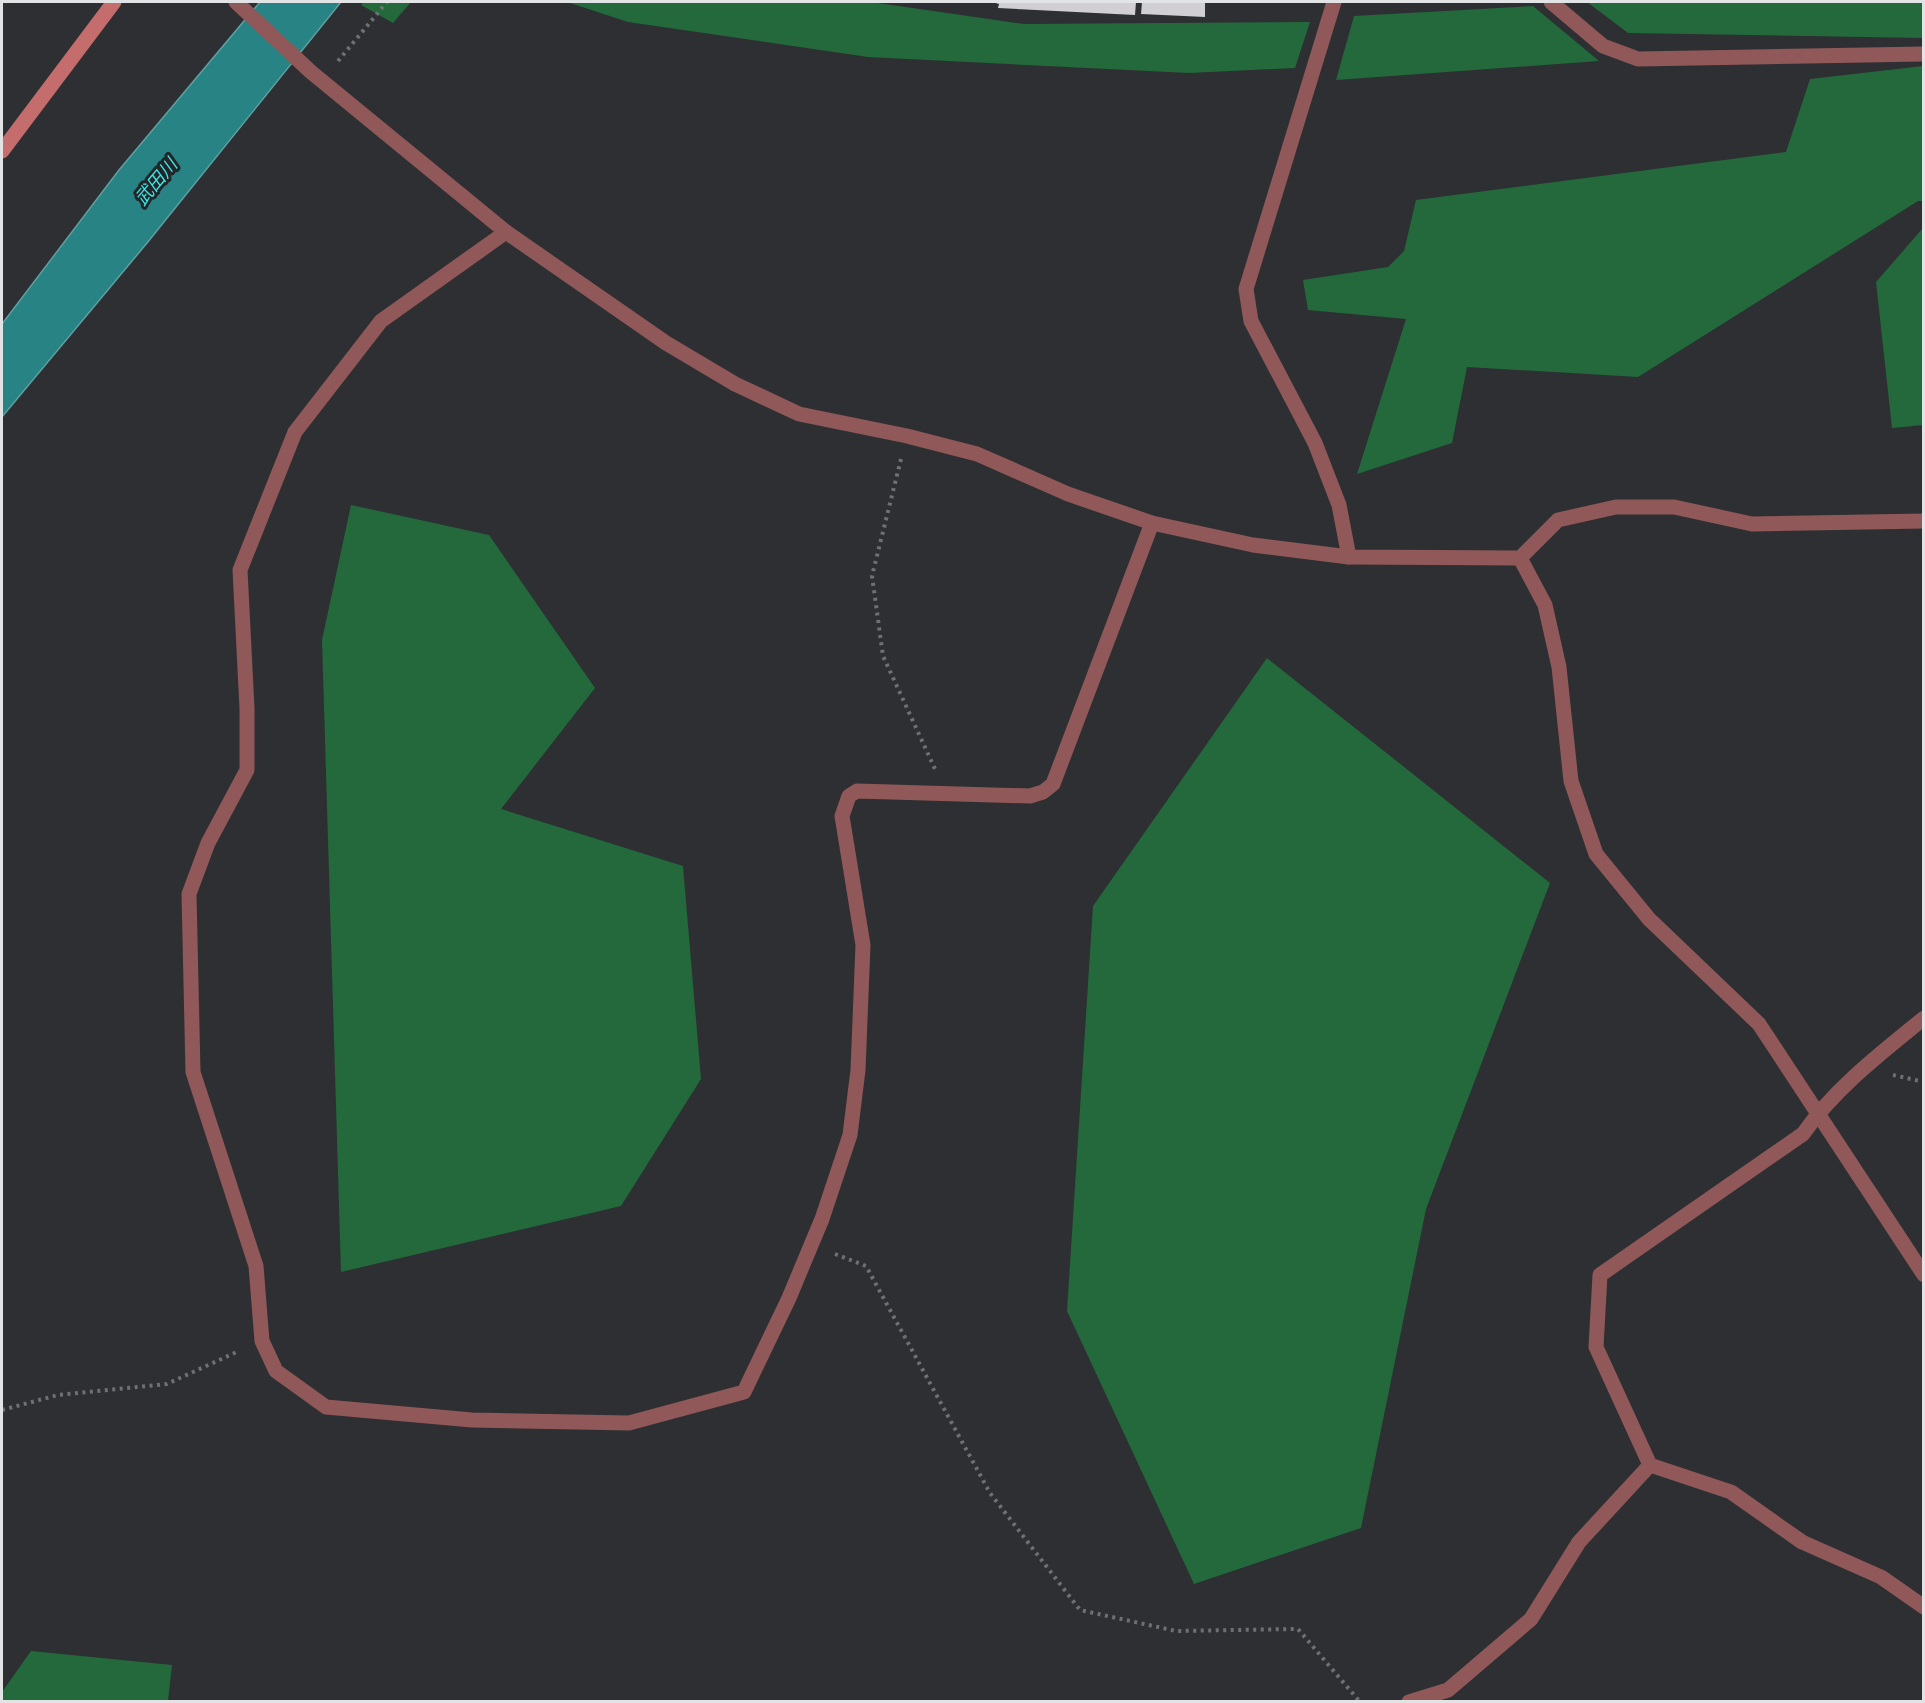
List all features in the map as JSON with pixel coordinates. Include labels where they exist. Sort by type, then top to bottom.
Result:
[{"type":"street","points":[[2,151],[114,2]]},
{"type":"street","points":[[236,2],[317,76],[506,232],[666,343],[735,384],[799,414],[907,436],[977,454],[1068,494],[1152,523],[1253,545],[1349,557],[1520,558],[1558,520],[1616,507],[1674,507],[1752,524],[1923,521]]},
{"type":"street","points":[[1334,2],[1246,289],[1251,321],[1315,443],[1339,505],[1349,557]]},
{"type":"street","points":[[1551,2],[1603,46],[1638,59],[1923,54]]},
{"type":"street","points":[[506,232],[381,321],[295,432],[240,570],[247,708],[247,770],[208,843],[189,894],[193,1072],[256,1266],[262,1341],[276,1371],[326,1407],[472,1420],[628,1423],[744,1392],[789,1298],[811,1245],[850,1135],[858,1070],[863,945],[842,816],[849,796],[857,792],[1030,796],[1042,792],[1053,784],[1152,523]]},
{"type":"street","points":[[1520,558],[1545,605],[1559,667],[1571,781],[1596,854],[1649,919],[1759,1024],[1923,1275]]},
{"type":"street","points":[[1923,1018],[1872,1061],[1817,1113],[1803,1134],[1600,1275],[1596,1347],[1650,1465],[1731,1492],[1802,1542],[1881,1577],[1923,1607]]},
{"type":"street","points":[[1409,1701],[1449,1696],[1531,1619],[1578,1542],[1650,1465]]},
{"type":"path","points":[[317,76],[387,2]]},
{"type":"path","points":[[907,436],[872,576],[884,656],[946,794]]},
{"type":"path","points":[[811,1245],[866,1266],[990,1493],[1080,1610],[1176,1631],[1298,1629],[1360,1701]]},
{"type":"path","points":[[2,1410],[58,1395],[167,1384],[262,1341]]},
{"type":"green space","points":[[364,2],[411,2],[393,23],[361,5]]},
{"type":"green space","points":[[567,2],[871,2],[1024,24],[1310,22],[1295,68],[1189,73],[868,57],[628,22]]},
{"type":"green space","points":[[1587,2],[1923,2],[1923,38],[1628,33]]},
{"type":"green space","points":[[1533,6],[1599,61],[1336,80],[1354,16]]},
{"type":"green space","points":[[1923,66],[1923,201],[1918,201],[1638,377],[1467,367],[1452,443],[1357,474],[1406,319],[1308,310],[1303,280],[1388,267],[1404,251],[1416,200],[1786,152],[1810,79]]},
{"type":"green space","points":[[1923,228],[1923,425],[1892,428],[1876,282]]},
{"type":"green space","points":[[351,505],[489,535],[595,688],[501,809],[683,866],[701,1079],[621,1206],[341,1272],[322,640]]},
{"type":"green space","points":[[1267,658],[1550,883],[1426,1209],[1361,1528],[1194,1584],[1067,1311],[1093,906]]},
{"type":"green space","points":[[31,1651],[172,1665],[168,1701],[2,1701],[2,1692]]},
{"type":"water","name":"武田川","points":[[260,2],[341,2],[147,243],[2,417],[2,324],[119,170]]},
{"type":"building","points":[[992,2],[1136,2],[1135,15],[998,8],[999,4]]},
{"type":"building","points":[[1142,2],[1205,2],[1205,17],[1141,14]]}]
